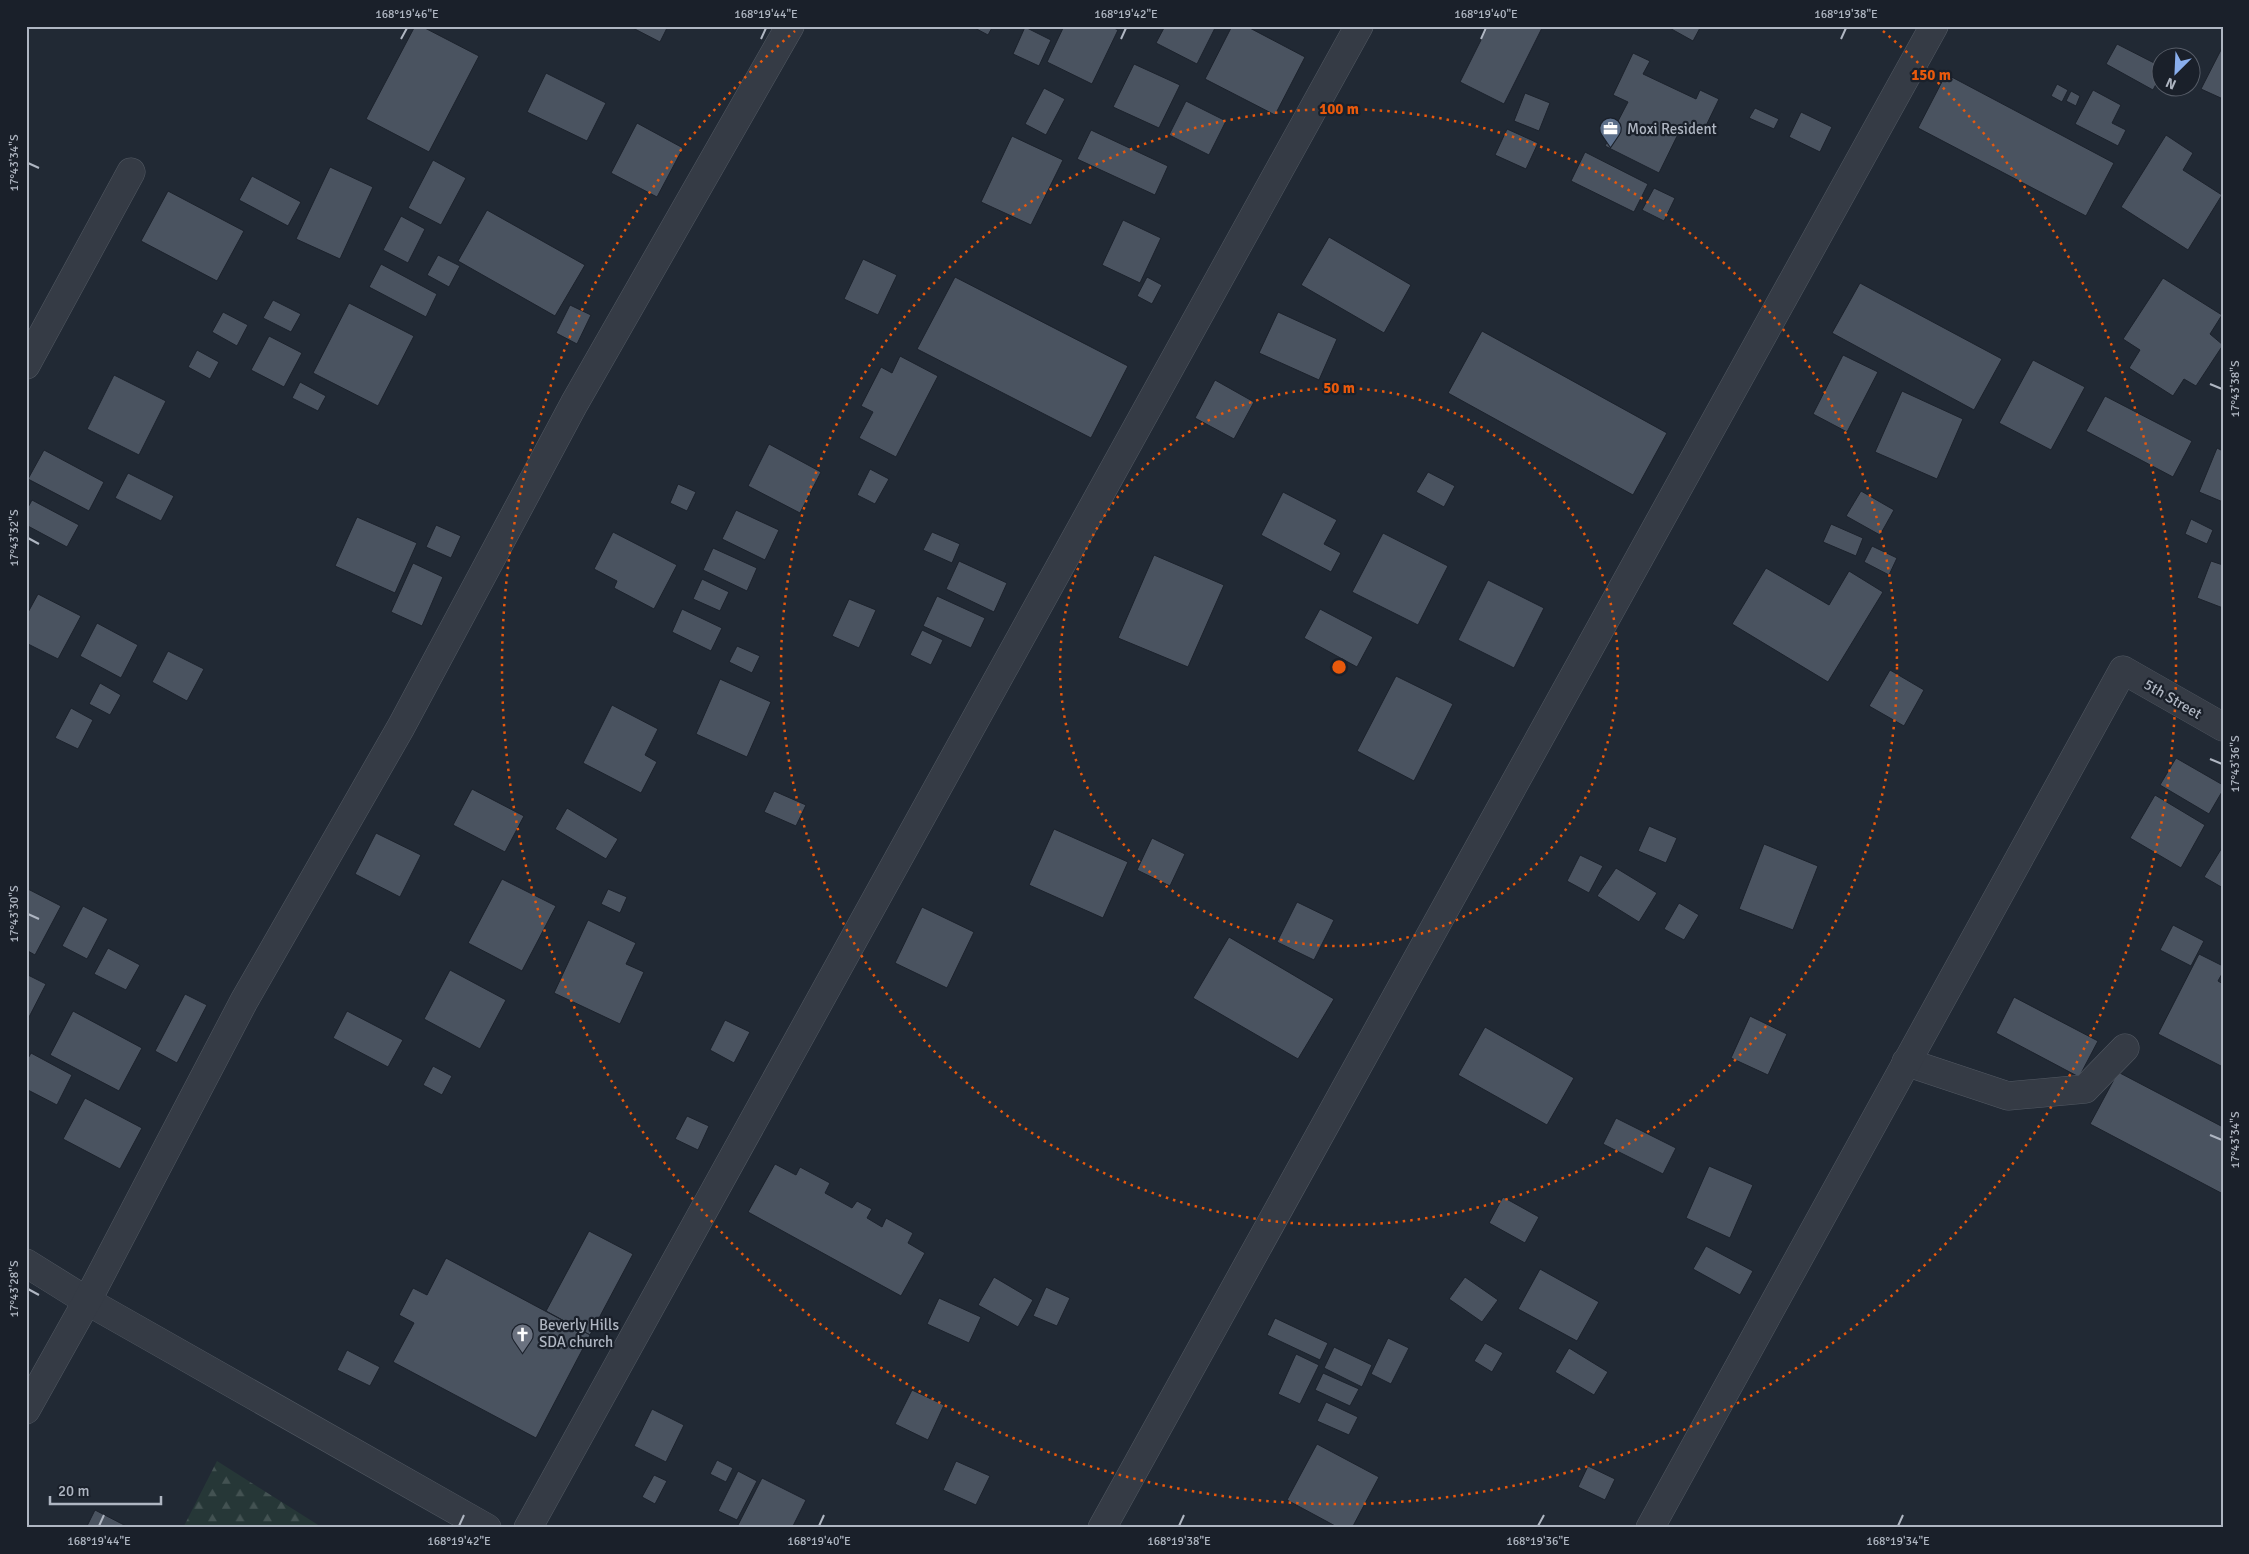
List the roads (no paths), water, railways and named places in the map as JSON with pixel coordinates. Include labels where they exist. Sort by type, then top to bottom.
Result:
[{"type":"street","points":[[26,1410],[86,1301],[244,1001],[401,727],[574,404],[790,26]]},
{"type":"street","points":[[528,1528],[1359,26]]},
{"type":"street","points":[[1102,1528],[1934,26]]},
{"type":"street","points":[[26,365],[131,172]]},
{"type":"street","name":"5th Street","points":[[1906,1062],[2123,670],[2223,727]]},
{"type":"street","points":[[1650,1528],[1906,1062],[2008,1096],[2085,1089],[2126,1048]]},
{"type":"street","points":[[26,1263],[86,1301],[487,1528]]},
{"type":"place","name":"Moxi Resident","points":[[1611,148]]},
{"type":"place","name":"Beverly Hills SDA church","points":[[523,1353]]}]
